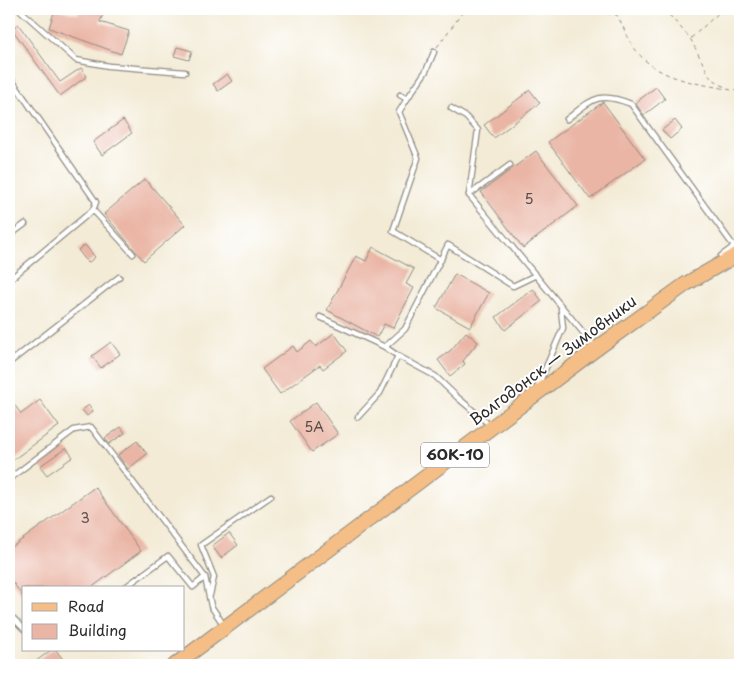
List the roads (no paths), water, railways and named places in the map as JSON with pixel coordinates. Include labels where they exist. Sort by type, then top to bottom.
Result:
[{"type":"main road","name":"Волгодонск — Зимовники","points":[[175,665],[596,349],[738,249]]},
{"type":"lane","points":[[19,9],[76,60],[109,66],[186,72]]},
{"type":"lane","points":[[434,52],[426,71],[399,112],[418,158],[393,231],[440,260]]},
{"type":"lane","points":[[9,76],[96,202],[93,210],[9,280]]},
{"type":"lane","points":[[400,95],[407,99]]},
{"type":"lane","points":[[567,119],[590,101],[610,96],[631,104],[738,249]]},
{"type":"lane","points":[[451,108],[466,117],[478,130],[469,195],[596,349]]},
{"type":"lane","points":[[469,195],[510,164]]},
{"type":"lane","points":[[93,210],[133,254]]},
{"type":"lane","points":[[9,236],[25,224]]},
{"type":"lane","points":[[385,347],[405,329],[448,245],[513,286],[536,275]]},
{"type":"lane","points":[[9,363],[119,277]]},
{"type":"lane","points":[[533,397],[562,328],[561,308]]},
{"type":"lane","points":[[320,317],[385,347],[435,376],[493,427]]},
{"type":"lane","points":[[358,417],[380,393],[398,356]]},
{"type":"lane","points":[[9,479],[74,430],[90,427],[206,577],[211,606],[226,628]]},
{"type":"lane","points":[[209,597],[214,577],[201,545],[271,496]]},
{"type":"lane","points":[[127,586],[168,556],[193,587],[206,577]]},
{"type":"lane","points":[[14,619],[22,627]]}]
